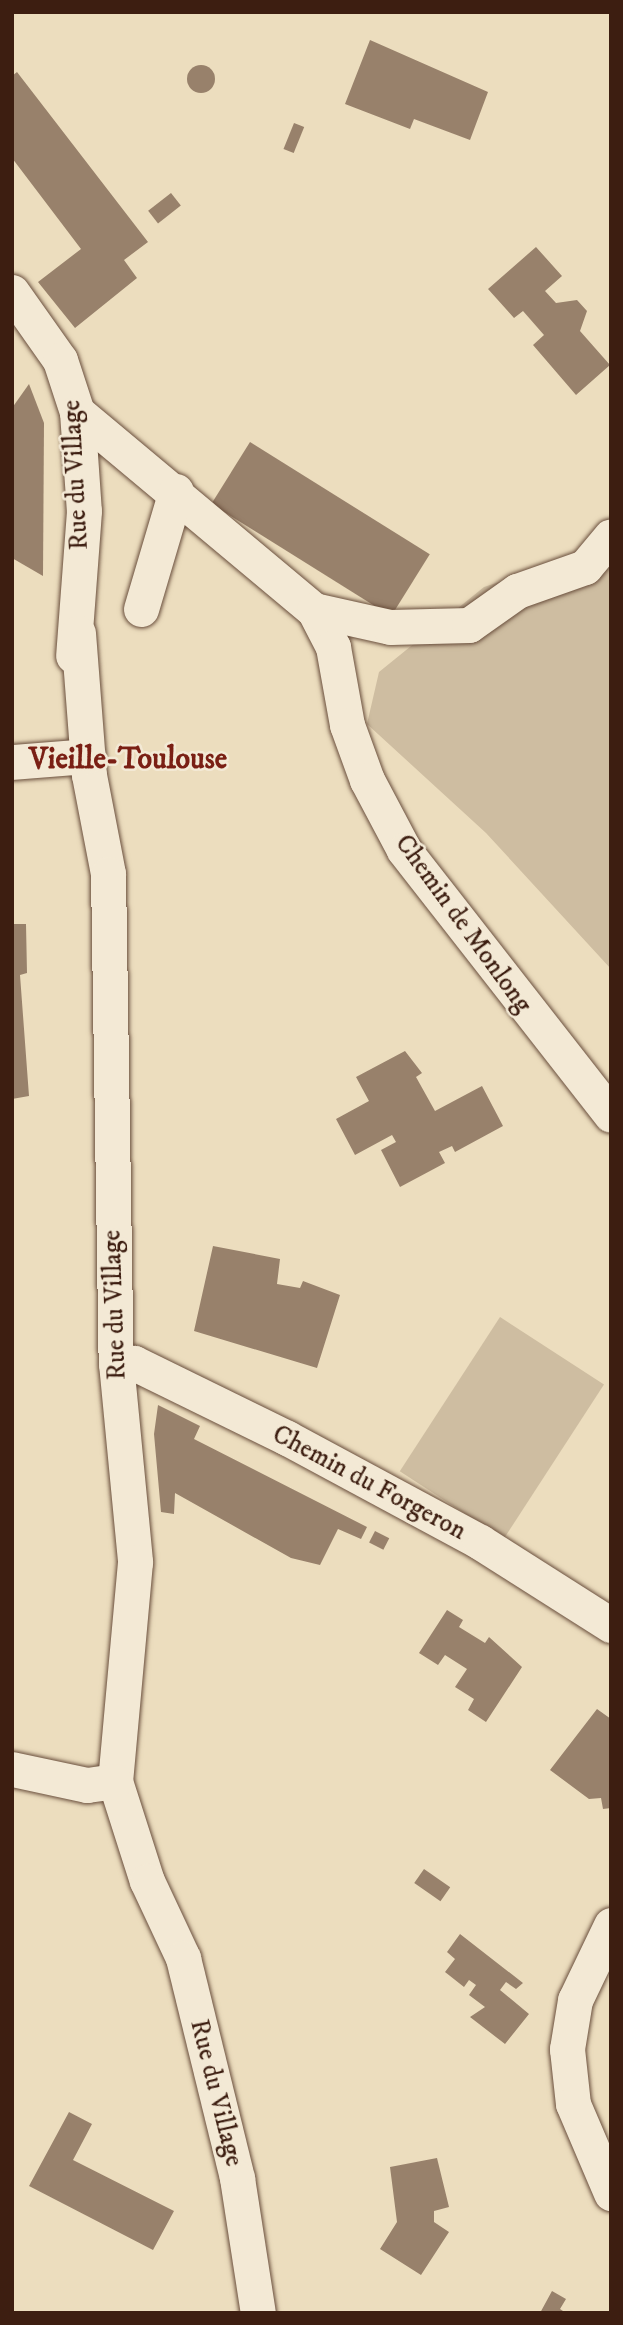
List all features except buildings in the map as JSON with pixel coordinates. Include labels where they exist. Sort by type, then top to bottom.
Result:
[{"type":"street","name":"Rue du Village","points":[[12,292],[60,360],[77,412],[84,511],[78,633],[68,684],[78,757],[72,814],[106,916],[116,1363],[135,1562],[135,1603],[107,1782],[147,1881],[183,1958],[237,2178],[258,2313]]},
{"type":"street","name":"Chemin de Monlong","points":[[77,412],[176,491],[314,610],[333,647],[347,725],[367,780],[404,850],[611,1115]]},
{"type":"street","points":[[141,609],[176,491]]},
{"type":"street","points":[[314,610],[390,627],[469,625],[517,592],[585,567],[611,536]]},
{"type":"street","points":[[12,762],[78,757]]},
{"type":"street","name":"Chemin du Forgeron","points":[[116,1363],[134,1363],[308,1449],[480,1542],[611,1625]]},
{"type":"street","points":[[12,1769],[40,1779],[107,1782]]},
{"type":"street","points":[[611,1925],[575,2000],[567,2049],[573,2104],[611,2193]]},
{"type":"shaded area","points":[[611,545],[611,969],[486,833],[367,724],[379,672],[484,587]]},
{"type":"shaded area","points":[[500,1317],[604,1385],[504,1539],[400,1471]]},
{"type":"district","name":"Vieille-Toulouse","points":[[128,760]]}]
